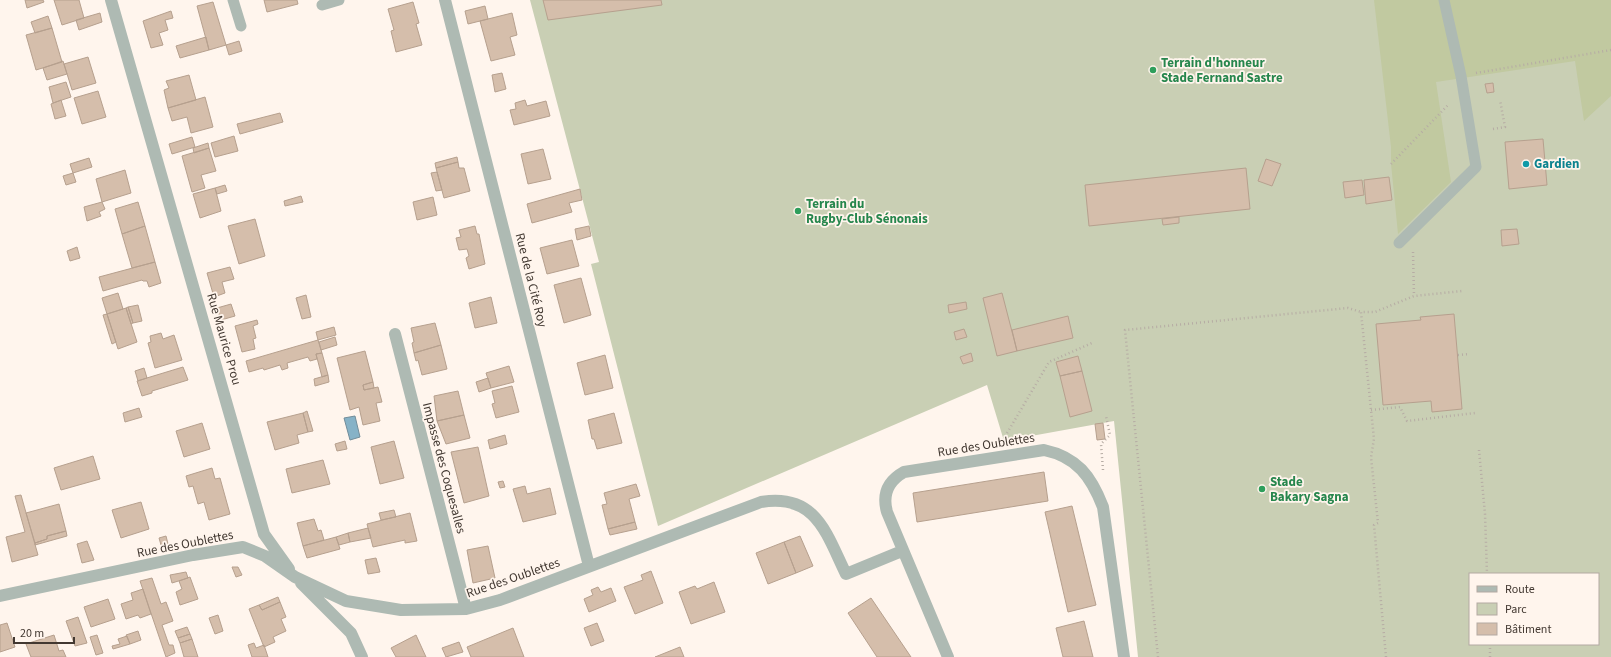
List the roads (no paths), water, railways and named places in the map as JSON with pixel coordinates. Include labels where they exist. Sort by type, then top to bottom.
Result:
[{"type":"street","name":"Rue Maurice Prou","points":[[111,0],[264,534],[295,577],[351,633],[362,657]]},
{"type":"street","name":"Rue de la Cité Roy","points":[[445,0],[589,566]]},
{"type":"street","name":"Impasse des Coquesalles","points":[[395,334],[466,609]]},
{"type":"street","name":"Rue des Oublettes","points":[[948,657],[902,551],[887,512],[885,500],[888,486],[904,472],[1044,450],[1061,455],[1079,466],[1095,488],[1103,507],[1124,657]]},
{"type":"street","name":"Rue des Oublettes","points":[[0,596],[193,555],[244,547],[265,556],[295,577],[346,601],[401,610],[466,609],[500,600],[761,502],[778,499],[793,502],[814,516],[823,527],[846,574],[902,551]]},
{"type":"lane","points":[[233,0],[240,26]]},
{"type":"lane","points":[[322,4],[339,0]]},
{"type":"lane","points":[[1399,243],[1476,167],[1461,76],[1444,0]]},
{"type":"water","points":[[355,416],[360,437],[350,440],[344,418]]},
{"type":"place","name":"Terrain d'honneur Stade Fernand Sastre","points":[[1153,70]]},
{"type":"place","name":"Gardien","points":[[1526,164]]},
{"type":"place","name":"Terrain du Rugby-Club Sénonais","points":[[798,211]]},
{"type":"place","name":"Stade Bakary Sagna","points":[[1262,489]]}]
